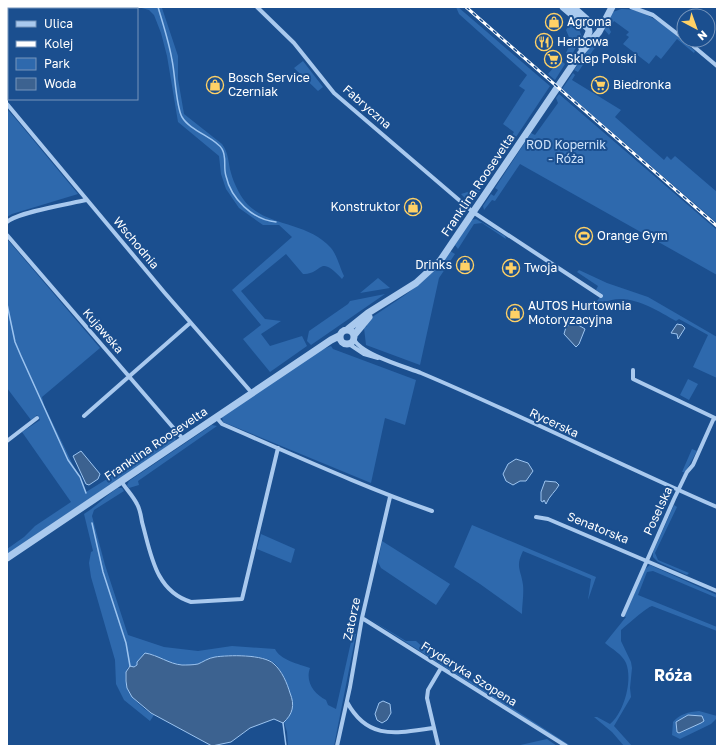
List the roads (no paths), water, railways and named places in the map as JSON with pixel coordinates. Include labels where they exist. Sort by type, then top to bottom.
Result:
[{"type":"street","name":"Fabryczna","points":[[257,7],[289,37],[334,93],[473,212],[600,296]]},
{"type":"street","points":[[563,7],[585,28],[592,29]]},
{"type":"street","points":[[573,7],[592,29]]},
{"type":"street","points":[[631,7],[654,15],[676,32]]},
{"type":"street","name":"Franklina Roosevelta","points":[[7,558],[318,348],[339,336],[343,330],[348,329],[430,272],[447,252],[580,54],[592,29],[610,10]]},
{"type":"street","points":[[696,48],[717,66]]},
{"type":"street","name":"Wschodnia","points":[[7,104],[190,323],[252,393]]},
{"type":"street","points":[[7,222],[13,218],[86,200]]},
{"type":"street","name":"Kujawska","points":[[7,235],[183,440]]},
{"type":"street","name":"Franklina Roosevelta","points":[[318,348],[350,340],[376,310]]},
{"type":"street","points":[[84,416],[190,323]]},
{"type":"street","points":[[348,329],[350,340]]},
{"type":"street","points":[[339,336],[350,340]]},
{"type":"street","name":"Rycerska","points":[[350,340],[364,354],[420,373],[717,507]]},
{"type":"street","name":"Rycerska","points":[[350,340],[382,359]]},
{"type":"street","points":[[633,370],[633,379],[716,418]]},
{"type":"street","points":[[216,417],[222,424],[390,496],[432,511]]},
{"type":"street","points":[[7,441],[37,418]]},
{"type":"street","name":"Poselska","points":[[623,615],[687,472],[693,465],[716,418]]},
{"type":"street","points":[[121,481],[138,504],[149,550],[160,577],[168,590],[183,600],[191,602],[242,599],[278,448]]},
{"type":"street","name":"Zatorze","points":[[336,746],[347,702],[362,618],[390,496]]},
{"type":"street","name":"Senatorska","points":[[536,517],[548,519],[717,591]]},
{"type":"street","name":"Fryderyka Szopena","points":[[362,618],[566,746]]},
{"type":"street","points":[[438,745],[427,698],[428,690],[441,668]]},
{"type":"street","points":[[347,702],[364,724],[381,732],[394,733],[433,728]]},
{"type":"water","points":[[573,323],[585,329],[579,344],[576,347],[564,334],[566,327]]},
{"type":"water","points":[[677,324],[682,325],[685,328],[678,339],[677,334],[671,333]]},
{"type":"water","points":[[81,451],[100,474],[98,479],[89,485],[86,484],[73,456]]},
{"type":"water","points":[[516,459],[528,463],[533,471],[526,481],[520,481],[513,485],[506,481],[503,474],[508,464]]},
{"type":"water","points":[[545,481],[556,482],[559,485],[546,504],[544,500],[543,502],[541,501],[541,492]]},
{"type":"water","points":[[145,653],[182,665],[198,664],[208,659],[221,656],[246,656],[262,658],[274,664],[286,681],[292,697],[293,705],[291,713],[283,723],[274,719],[250,728],[231,742],[212,746],[151,713],[132,697],[127,688],[126,672],[130,666],[134,667],[137,665],[137,662]]},
{"type":"water","points":[[383,701],[390,704],[391,713],[387,720],[382,723],[377,720],[375,714],[379,703]]},
{"type":"water","points":[[688,715],[702,716],[704,721],[679,733],[677,732],[676,722]]},
{"type":"waterway","points":[[158,7],[171,53],[178,106],[182,117],[186,122],[214,141],[222,149],[224,155],[225,173],[229,184],[233,193],[244,207],[259,217],[276,222]]},
{"type":"waterway","points":[[7,304],[15,342],[68,460],[80,477],[86,493]]},
{"type":"waterway","points":[[92,523],[103,572],[126,643],[130,666]]},
{"type":"waterway","points":[[283,723],[286,746]]},
{"type":"railway","points":[[466,7],[717,226]]},
{"type":"place","name":"Agroma","points":[[554,22]]},
{"type":"place","name":"Herbowa","points":[[544,42]]},
{"type":"place","name":"Sklep Polski","points":[[553,59]]},
{"type":"place","name":"Bosch Service Czerniak","points":[[215,85]]},
{"type":"place","name":"Biedronka","points":[[600,85]]},
{"type":"place","name":"Konstruktor","points":[[413,207]]},
{"type":"place","name":"Orange Gym","points":[[584,236]]},
{"type":"place","name":"Drinks","points":[[465,265]]},
{"type":"place","name":"Twoja","points":[[511,268]]},
{"type":"place","name":"AUTOS Hurtownia Motoryzacyjna","points":[[515,313]]},
{"type":"district","name":"Róża","points":[[673,675]]},
{"type":"park label","name":"ROD Kopernik - Róża","points":[[566,152]]}]
